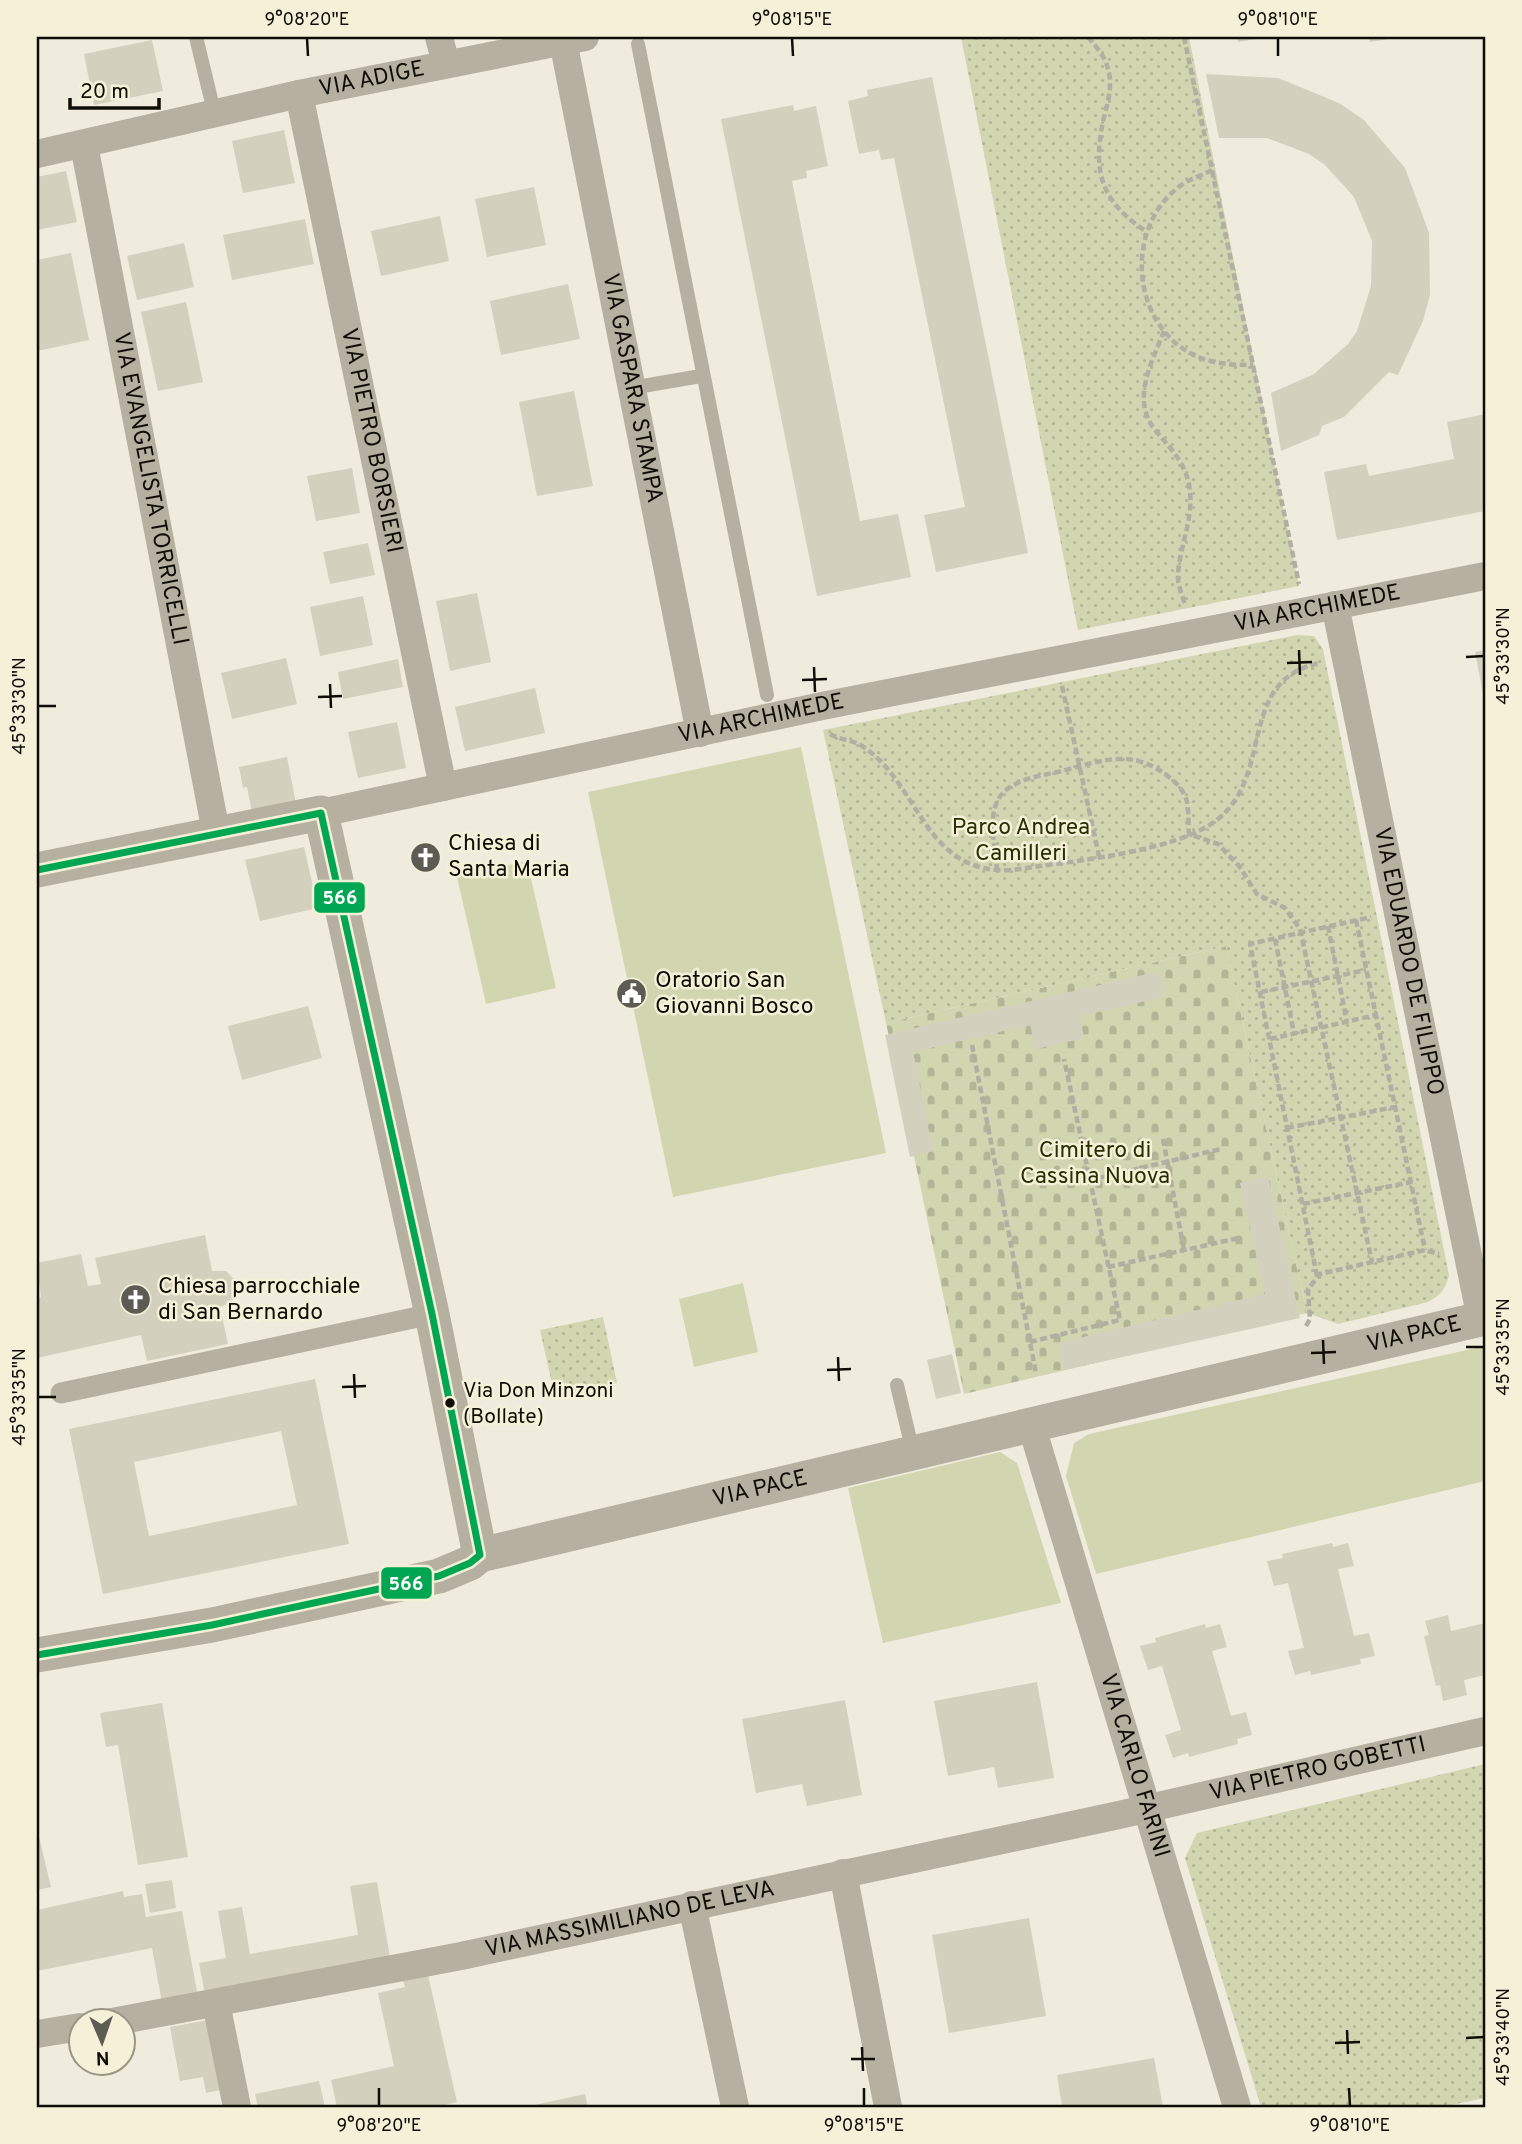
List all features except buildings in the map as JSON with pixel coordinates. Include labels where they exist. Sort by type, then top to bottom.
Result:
[{"type":"street","points":[[439,37],[446,64]]},
{"type":"street","name":"VIA ADIGE","points":[[37,154],[84,145],[213,106],[299,94],[574,39]]},
{"type":"street","name":"VIA GASPARA STAMPA","points":[[574,39],[631,388],[699,733]]},
{"type":"street","name":"VIA PIETRO BORSIERI","points":[[299,94],[443,787]]},
{"type":"street","name":"VIA EVANGELISTA TORRICELLI","points":[[84,145],[216,832]]},
{"type":"street","name":"VIA ARCHIMEDE","points":[[37,870],[699,733],[1485,576]]},
{"type":"street","name":"VIA EDUARDO DE FILIPPO","points":[[1335,605],[1483,1318]]},
{"type":"street","points":[[321,813],[432,1314],[480,1555]]},
{"type":"street","points":[[61,1393],[432,1314]]},
{"type":"street","name":"VIA PACE","points":[[37,1655],[212,1625],[439,1576],[470,1563],[480,1555],[1483,1318]]},
{"type":"street","name":"VIA CARLO FARINI","points":[[1031,1424],[1237,2107]]},
{"type":"street","name":"VIA PIETRO GOBETTI","points":[[1149,1808],[1485,1731]]},
{"type":"street","name":"VIA MASSIMILIANO DE LEVA","points":[[136,2017],[461,1956],[1149,1808]]},
{"type":"street","points":[[844,1873],[888,2107]]},
{"type":"street","points":[[692,1905],[735,2107]]},
{"type":"street","points":[[216,2003],[237,2107]]},
{"type":"street","points":[[37,2034],[66,2029]]},
{"type":"lane","points":[[196,37],[213,106]]},
{"type":"lane","points":[[638,44],[701,376],[767,695]]},
{"type":"lane","points":[[631,388],[701,376]]},
{"type":"lane","points":[[897,1385],[913,1452]]},
{"type":"path","points":[[1088,37],[1108,68],[1109,94],[1099,139],[1101,173],[1108,199],[1147,232]]},
{"type":"path","points":[[1184,37],[1302,612]]},
{"type":"path","points":[[1212,170],[1182,184],[1159,208],[1147,232],[1140,270],[1147,303],[1164,331],[1189,352],[1220,364],[1253,366]]},
{"type":"path","points":[[1164,331],[1144,379],[1143,392],[1154,429],[1179,457],[1189,483],[1191,509],[1178,578],[1190,634]]},
{"type":"path","points":[[825,725],[832,736],[864,747],[884,767],[952,854],[968,865],[997,871],[1099,856],[1167,842],[1204,829],[1232,806],[1253,765],[1265,705],[1275,688],[1306,666],[1331,661]]},
{"type":"path","points":[[1061,679],[1099,856]]},
{"type":"path","points":[[997,871],[995,804],[1004,791],[1022,781],[1080,766],[1126,758],[1140,759],[1154,765],[1177,783],[1187,799],[1189,834]]},
{"type":"path","points":[[1189,834],[1218,844],[1239,866],[1257,894],[1285,908],[1300,933],[1372,1262]]},
{"type":"path","points":[[1317,1276],[1251,944],[1382,914]]},
{"type":"path","points":[[1356,920],[1425,1250]]},
{"type":"path","points":[[1328,926],[1347,1022]]},
{"type":"path","points":[[1275,939],[1294,1033]]},
{"type":"path","points":[[1260,992],[1366,970]]},
{"type":"path","points":[[1269,1039],[1376,1015]]},
{"type":"path","points":[[972,1045],[1036,1373]]},
{"type":"path","points":[[1030,1342],[1120,1321],[1065,1059]]},
{"type":"path","points":[[1287,1128],[1395,1107]]},
{"type":"path","points":[[1163,1139],[1184,1250]]},
{"type":"path","points":[[1090,1180],[1221,1149]]},
{"type":"path","points":[[1303,1204],[1411,1182]]},
{"type":"path","points":[[1108,1267],[1239,1238]]},
{"type":"path","points":[[1305,1327],[1310,1319],[1308,1289],[1317,1276],[1425,1250],[1447,1256]]},
{"type":"green space","points":[[961,37],[1189,37],[1299,586],[1078,630]]},
{"type":"green space","name":"Parco Andrea Camilleri","points":[[1297,635],[1314,636],[1323,649],[1449,1275],[1442,1291],[1428,1302],[1338,1324],[1307,1313],[1226,946],[886,1023],[823,730]]},
{"type":"green space","points":[[801,747],[886,1153],[673,1197],[588,792]]},
{"type":"green space","points":[[527,861],[556,988],[486,1004],[457,877]]},
{"type":"green space","name":"Cimitero di Cassina Nuova","points":[[1226,946],[1307,1313],[964,1394],[886,1023]]},
{"type":"green space","points":[[743,1283],[758,1352],[694,1367],[679,1299]]},
{"type":"green space","points":[[603,1317],[617,1383],[555,1397],[540,1330]]},
{"type":"green space","points":[[1485,1346],[1485,1481],[1096,1574],[1066,1476],[1074,1443],[1089,1434]]},
{"type":"green space","points":[[1000,1452],[1017,1463],[1061,1603],[883,1643],[848,1488]]},
{"type":"green space","points":[[1485,1764],[1485,2098],[1441,2107],[1261,2107],[1185,1858],[1197,1833]]},
{"type":"transit line","name":"566","points":[[37,870],[321,813],[432,1314],[480,1555],[470,1563],[439,1576],[212,1625],[37,1655]]},
{"type":"place","name":"Chiesa di Santa Maria","points":[[425,857]]},
{"type":"place","name":"Oratorio San Giovanni Bosco","points":[[632,994]]},
{"type":"place","name":"Chiesa parrocchiale di San Bernardo","points":[[135,1300]]},
{"type":"place","name":"Via Don Minzoni (Bollate)","points":[[450,1403]]}]
